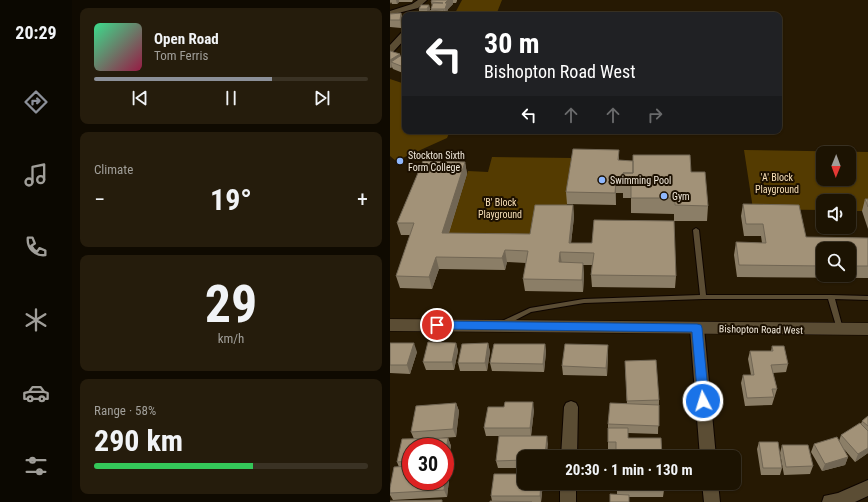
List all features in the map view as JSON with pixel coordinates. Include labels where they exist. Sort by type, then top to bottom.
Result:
[{"type":"street","points":[[406,12],[423,0]]},
{"type":"street","points":[[390,13],[402,13]]},
{"type":"street","points":[[390,50],[402,37]]},
{"type":"street","name":"Bishopton Road West","points":[[390,325],[840,330],[868,329]]},
{"type":"street","points":[[697,328],[707,450]]},
{"type":"street","points":[[569,450],[570,407]]},
{"type":"street","points":[[830,502],[839,500],[868,488]]},
{"type":"street","points":[[568,490],[568,502]]},
{"type":"street","points":[[711,490],[712,502]]},
{"type":"lane","points":[[696,230],[703,297]]},
{"type":"lane","points":[[499,326],[530,310],[584,301],[703,297],[868,298]]},
{"type":"lane","points":[[831,297],[840,330]]},
{"type":"green space","points":[[462,0],[502,0],[497,12],[456,12]]},
{"type":"green space","points":[[390,79],[402,83],[402,134],[449,134],[447,138],[396,161],[390,156]]},
{"type":"green space","name":"'A' Block Playground","points":[[744,150],[816,151],[816,186],[856,186],[856,152],[868,152],[868,211],[856,211],[856,194],[816,194],[816,210],[753,209]]},
{"type":"green space","name":"'B' Block Playground","points":[[492,157],[574,158],[565,217],[532,246],[445,245],[468,171],[488,172]]},
{"type":"building","points":[[432,0],[448,0],[445,3],[447,3],[445,9],[431,9],[433,3],[443,3],[431,2]]},
{"type":"building","points":[[421,5],[429,5],[427,9],[419,9]]},
{"type":"building","points":[[444,10],[444,12],[427,11]]},
{"type":"building","points":[[401,13],[400,20],[390,20],[390,14]]},
{"type":"building","points":[[390,51],[400,54],[390,60]]},
{"type":"building","points":[[400,56],[402,56],[401,66],[391,62]]},
{"type":"building","name":"Swimming Pool","points":[[573,149],[619,150],[618,160],[633,161],[633,173],[623,173],[623,182],[616,182],[615,193],[566,192]]},
{"type":"building","name":"Gym","points":[[633,155],[690,155],[691,172],[705,172],[708,206],[675,205],[675,198],[631,198],[631,183],[623,183],[623,173],[633,173]]},
{"type":"building","points":[[423,161],[465,162],[442,233],[530,234],[535,205],[573,205],[569,243],[592,243],[594,220],[674,221],[676,276],[591,275],[594,253],[560,252],[559,262],[583,263],[582,280],[523,279],[528,251],[505,250],[502,258],[436,257],[429,277],[396,276],[414,223],[397,223]]},
{"type":"building","points":[[865,199],[868,199],[868,207]]},
{"type":"building","points":[[743,204],[799,205],[806,237],[868,238],[868,266],[856,266],[856,242],[816,242],[816,266],[739,265],[736,242],[766,243],[763,224],[746,224]]},
{"type":"building","points":[[428,342],[456,343],[452,362],[423,362]]},
{"type":"building","points":[[390,343],[414,343],[407,365],[390,365]]},
{"type":"building","points":[[488,343],[485,363],[458,363],[462,344]]},
{"type":"building","points":[[494,344],[545,344],[543,364],[490,363]]},
{"type":"building","points":[[565,344],[608,345],[606,368],[562,366]]},
{"type":"building","points":[[772,346],[784,346],[788,364],[771,365],[777,389],[772,389],[774,397],[747,398],[743,375],[754,375],[750,351],[773,351]]},
{"type":"building","points":[[656,360],[659,400],[627,401],[625,361]]},
{"type":"building","points":[[505,402],[533,402],[530,428],[484,428],[488,407],[504,407]]},
{"type":"building","points":[[456,403],[453,429],[411,432],[416,406]]},
{"type":"building","points":[[610,403],[659,405],[659,426],[608,424]]},
{"type":"building","points":[[868,416],[868,426],[862,421]]},
{"type":"building","points":[[860,423],[868,431],[868,448],[858,454],[841,435]]},
{"type":"building","points":[[608,428],[628,428],[628,438],[661,438],[662,450],[616,450],[616,442],[608,442]]},
{"type":"building","points":[[499,436],[547,436],[546,450],[517,450],[517,460],[496,461]]},
{"type":"building","points":[[837,437],[848,457],[825,464],[814,444]]},
{"type":"building","points":[[402,439],[402,462],[397,462]]},
{"type":"building","points":[[759,442],[778,442],[782,468],[763,468]]},
{"type":"building","points":[[782,445],[808,445],[813,466],[786,467]]},
{"type":"building","points":[[394,467],[402,467],[402,490],[444,490],[390,493]]},
{"type":"building","points":[[494,474],[517,474],[517,490],[540,490],[540,496],[491,496]]},
{"type":"building","points":[[610,494],[629,495],[629,502],[610,502]]},
{"type":"building","points":[[442,500],[442,502],[390,502],[390,501]]},
{"type":"building","points":[[490,501],[532,502],[490,502]]},
{"type":"place","name":"Stockton Sixth Form College","points":[[400,161]]},
{"type":"place","name":"Swimming Pool","points":[[602,180]]},
{"type":"place","name":"Gym","points":[[664,196]]},
{"type":"route","points":[[437,325],[697,328],[703,401]]}]
